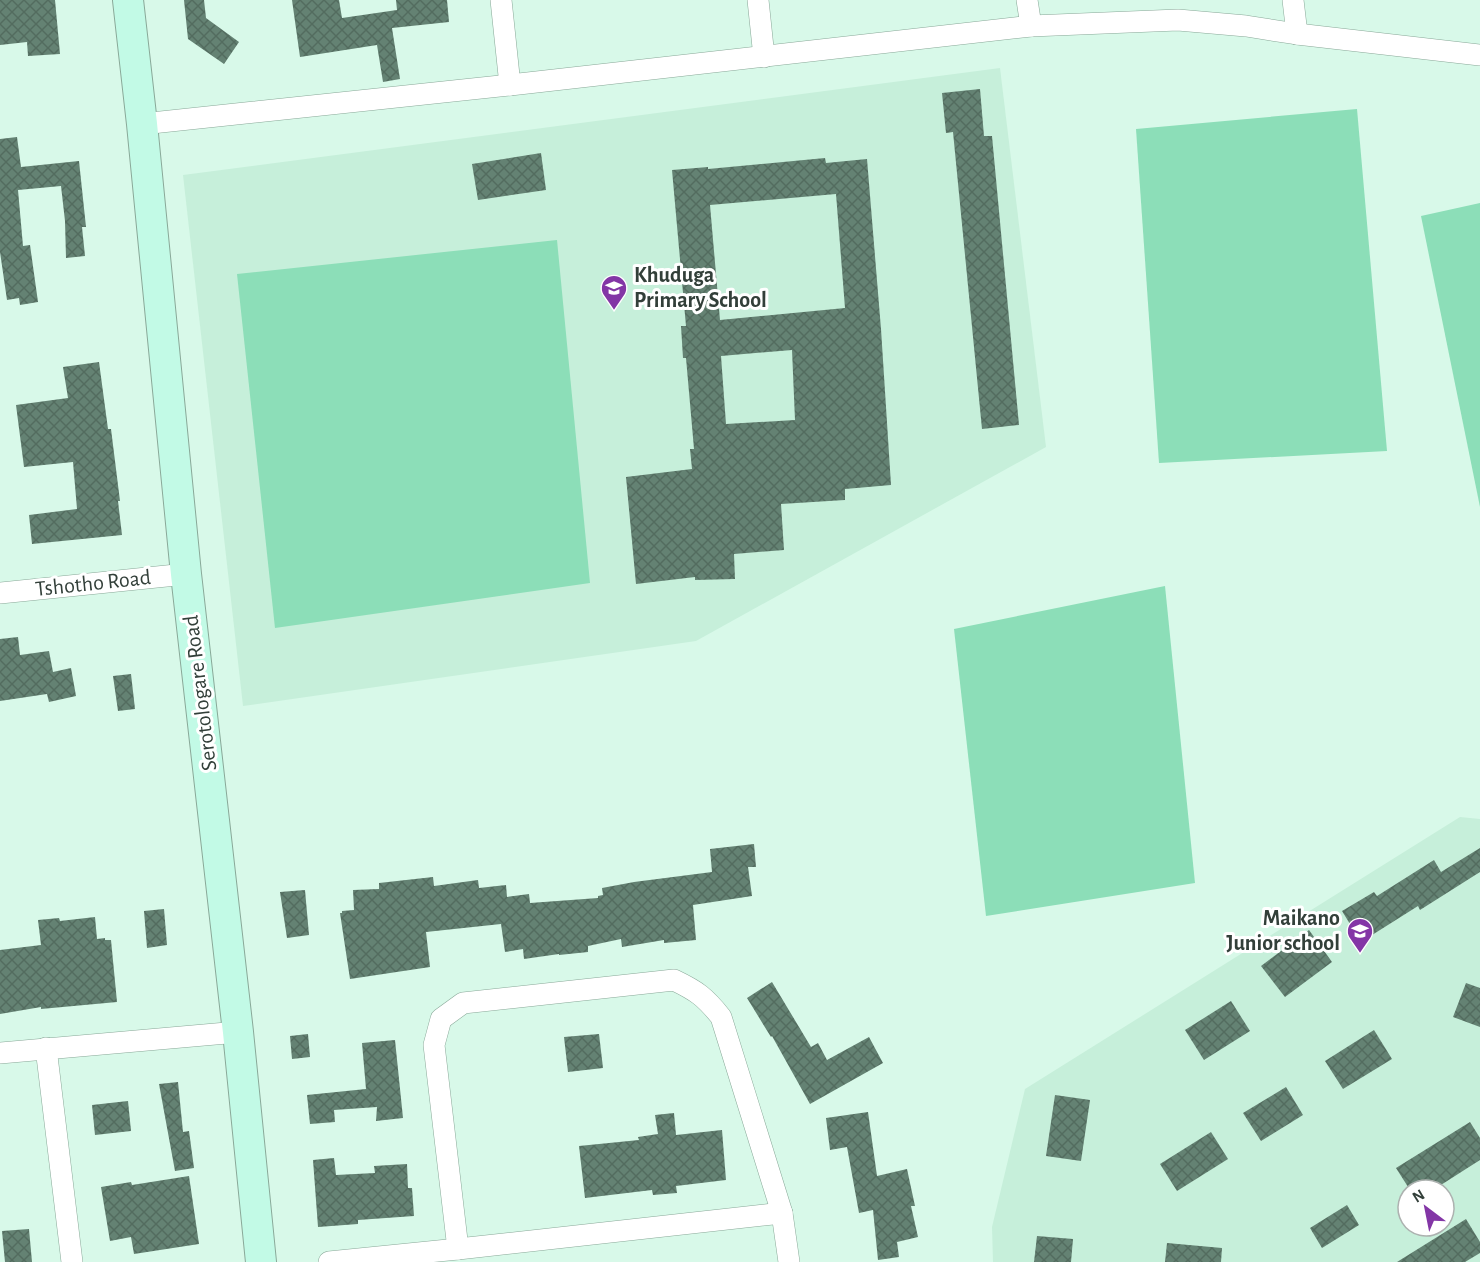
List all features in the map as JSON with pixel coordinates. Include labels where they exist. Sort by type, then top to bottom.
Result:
[{"type":"street","name":"Serotologare Road","points":[[128,0],[186,574],[238,1032],[261,1262]]},
{"type":"street","points":[[501,0],[510,85]]},
{"type":"street","points":[[758,0],[764,57]]},
{"type":"street","points":[[1027,0],[1030,26]]},
{"type":"street","points":[[1293,0],[1297,34]]},
{"type":"street","points":[[142,124],[1030,26],[1178,20],[1246,26],[1480,55]]},
{"type":"street","name":"Tshotho Road","points":[[0,593],[186,574]]},
{"type":"street","points":[[458,1249],[434,1045],[441,1019],[462,1003],[674,980],[694,989],[708,1000],[721,1017],[782,1213],[789,1262]]},
{"type":"street","points":[[0,1053],[238,1032]]},
{"type":"street","points":[[46,1048],[72,1262]]},
{"type":"street","points":[[329,1262],[782,1213]]},
{"type":"shaded area","name":"Khuduga Primary School","points":[[1000,68],[1046,447],[696,641],[243,706],[183,175]]},
{"type":"shaded area","name":"Maikano Junior school","points":[[1460,817],[1480,819],[1480,1262],[993,1262],[992,1227],[1025,1089]]},
{"type":"green space","points":[[1357,109],[1387,451],[1159,463],[1136,129]]},
{"type":"green space","points":[[1480,203],[1480,507],[1421,216]]},
{"type":"green space","points":[[557,240],[590,583],[275,628],[237,274]]},
{"type":"green space","points":[[1165,586],[1195,883],[986,916],[954,629]]},
{"type":"building","points":[[0,0],[55,0],[60,54],[28,56],[27,42],[0,45]]},
{"type":"building","points":[[184,0],[204,0],[206,18],[239,42],[224,64],[188,39]]},
{"type":"building","points":[[292,0],[339,0],[342,18],[397,10],[396,0],[447,0],[449,22],[392,28],[400,79],[383,82],[377,45],[300,57]]},
{"type":"building","points":[[980,89],[984,136],[992,136],[1019,425],[982,429],[953,132],[946,133],[942,93]]},
{"type":"building","points":[[17,137],[21,167],[79,161],[86,227],[82,227],[85,256],[66,258],[61,186],[18,190],[23,246],[30,245],[38,302],[20,305],[19,298],[7,300],[0,252],[0,139]]},
{"type":"building","points":[[541,153],[546,190],[478,200],[472,164]]},
{"type":"building","points":[[825,158],[826,163],[867,159],[891,485],[845,489],[845,500],[781,504],[784,550],[734,554],[735,579],[695,580],[695,577],[636,584],[626,477],[692,469],[690,449],[694,449],[681,326],[686,326],[672,170],[708,167],[708,169]],"holes":[[[836,194],[845,308],[720,320],[710,205]],[[792,350],[795,420],[726,424],[721,356]]]},
{"type":"building","points":[[99,362],[108,429],[111,429],[122,535],[32,544],[29,515],[77,509],[73,462],[24,467],[16,405],[68,398],[63,367]]},
{"type":"building","points":[[18,637],[20,655],[49,651],[53,672],[71,668],[76,696],[49,702],[47,694],[0,701],[0,639]]},
{"type":"building","points":[[131,674],[135,709],[118,711],[113,676]]},
{"type":"building","points":[[754,844],[756,867],[748,867],[752,896],[693,905],[696,940],[664,943],[664,940],[622,947],[621,939],[588,946],[588,952],[524,959],[523,949],[505,952],[501,924],[426,932],[430,967],[350,979],[340,913],[354,910],[353,890],[379,889],[379,883],[433,877],[434,886],[478,880],[479,888],[506,885],[507,897],[529,894],[530,903],[598,898],[603,895],[602,888],[712,872],[710,849]]},
{"type":"building","points":[[1480,848],[1480,872],[1420,910],[1418,906],[1361,942],[1342,911],[1374,892],[1377,896],[1434,860],[1441,872]]},
{"type":"building","points":[[305,890],[309,935],[287,938],[280,892]]},
{"type":"building","points":[[164,909],[167,945],[147,948],[144,911]]},
{"type":"building","points":[[95,917],[97,939],[111,940],[117,1002],[41,1009],[41,1007],[0,1014],[0,950],[41,945],[38,920],[59,918],[60,921]]},
{"type":"building","points":[[1309,930],[1332,962],[1285,997],[1261,966]]},
{"type":"building","points":[[772,982],[811,1047],[818,1043],[827,1060],[869,1037],[883,1063],[810,1104],[772,1036],[747,998]]},
{"type":"building","points":[[1466,983],[1480,988],[1480,1027],[1453,1017]]},
{"type":"building","points":[[1231,1001],[1250,1031],[1204,1060],[1185,1030]]},
{"type":"building","points":[[1374,1030],[1392,1059],[1343,1089],[1325,1061]]},
{"type":"building","points":[[308,1034],[310,1057],[292,1059],[290,1036]]},
{"type":"building","points":[[599,1034],[603,1068],[568,1072],[564,1037]]},
{"type":"building","points":[[395,1040],[403,1118],[376,1121],[377,1107],[334,1110],[335,1122],[310,1124],[307,1095],[366,1089],[362,1043]]},
{"type":"building","points":[[178,1082],[183,1132],[189,1131],[194,1168],[175,1171],[159,1084]]},
{"type":"building","points":[[1286,1087],[1303,1115],[1261,1141],[1243,1113]]},
{"type":"building","points":[[1055,1095],[1090,1100],[1081,1161],[1046,1156]]},
{"type":"building","points":[[128,1101],[131,1131],[95,1135],[92,1105]]},
{"type":"building","points":[[868,1112],[877,1176],[907,1169],[915,1206],[911,1206],[918,1237],[897,1242],[899,1257],[878,1260],[873,1210],[859,1213],[847,1147],[830,1150],[826,1118]]},
{"type":"building","points":[[674,1113],[676,1135],[722,1130],[726,1180],[676,1186],[677,1193],[653,1195],[652,1190],[585,1198],[579,1146],[639,1140],[638,1137],[658,1134],[655,1115]]},
{"type":"building","points":[[1470,1122],[1480,1138],[1480,1160],[1452,1178],[1402,1178],[1396,1168]]},
{"type":"building","points":[[1211,1132],[1228,1159],[1177,1191],[1160,1164]]},
{"type":"building","points":[[334,1158],[336,1175],[375,1173],[374,1166],[407,1164],[408,1188],[412,1188],[414,1216],[358,1220],[358,1224],[318,1227],[313,1160]]},
{"type":"building","points":[[189,1176],[199,1244],[134,1254],[131,1237],[110,1241],[101,1187],[131,1182],[132,1185]]},
{"type":"building","points":[[1347,1205],[1359,1225],[1322,1248],[1310,1228]]},
{"type":"building","points":[[1466,1219],[1480,1242],[1480,1253],[1465,1262],[1397,1262],[1436,1238],[1456,1238],[1456,1225]]},
{"type":"building","points":[[29,1229],[32,1262],[5,1262],[2,1231]]},
{"type":"building","points":[[1037,1236],[1073,1239],[1071,1262],[1034,1262]]},
{"type":"building","points":[[1167,1243],[1222,1248],[1221,1262],[1165,1262]]},
{"type":"place","name":"Khuduga Primary School","points":[[614,311]]},
{"type":"place","name":"Maikano Junior school","points":[[1360,954]]}]
